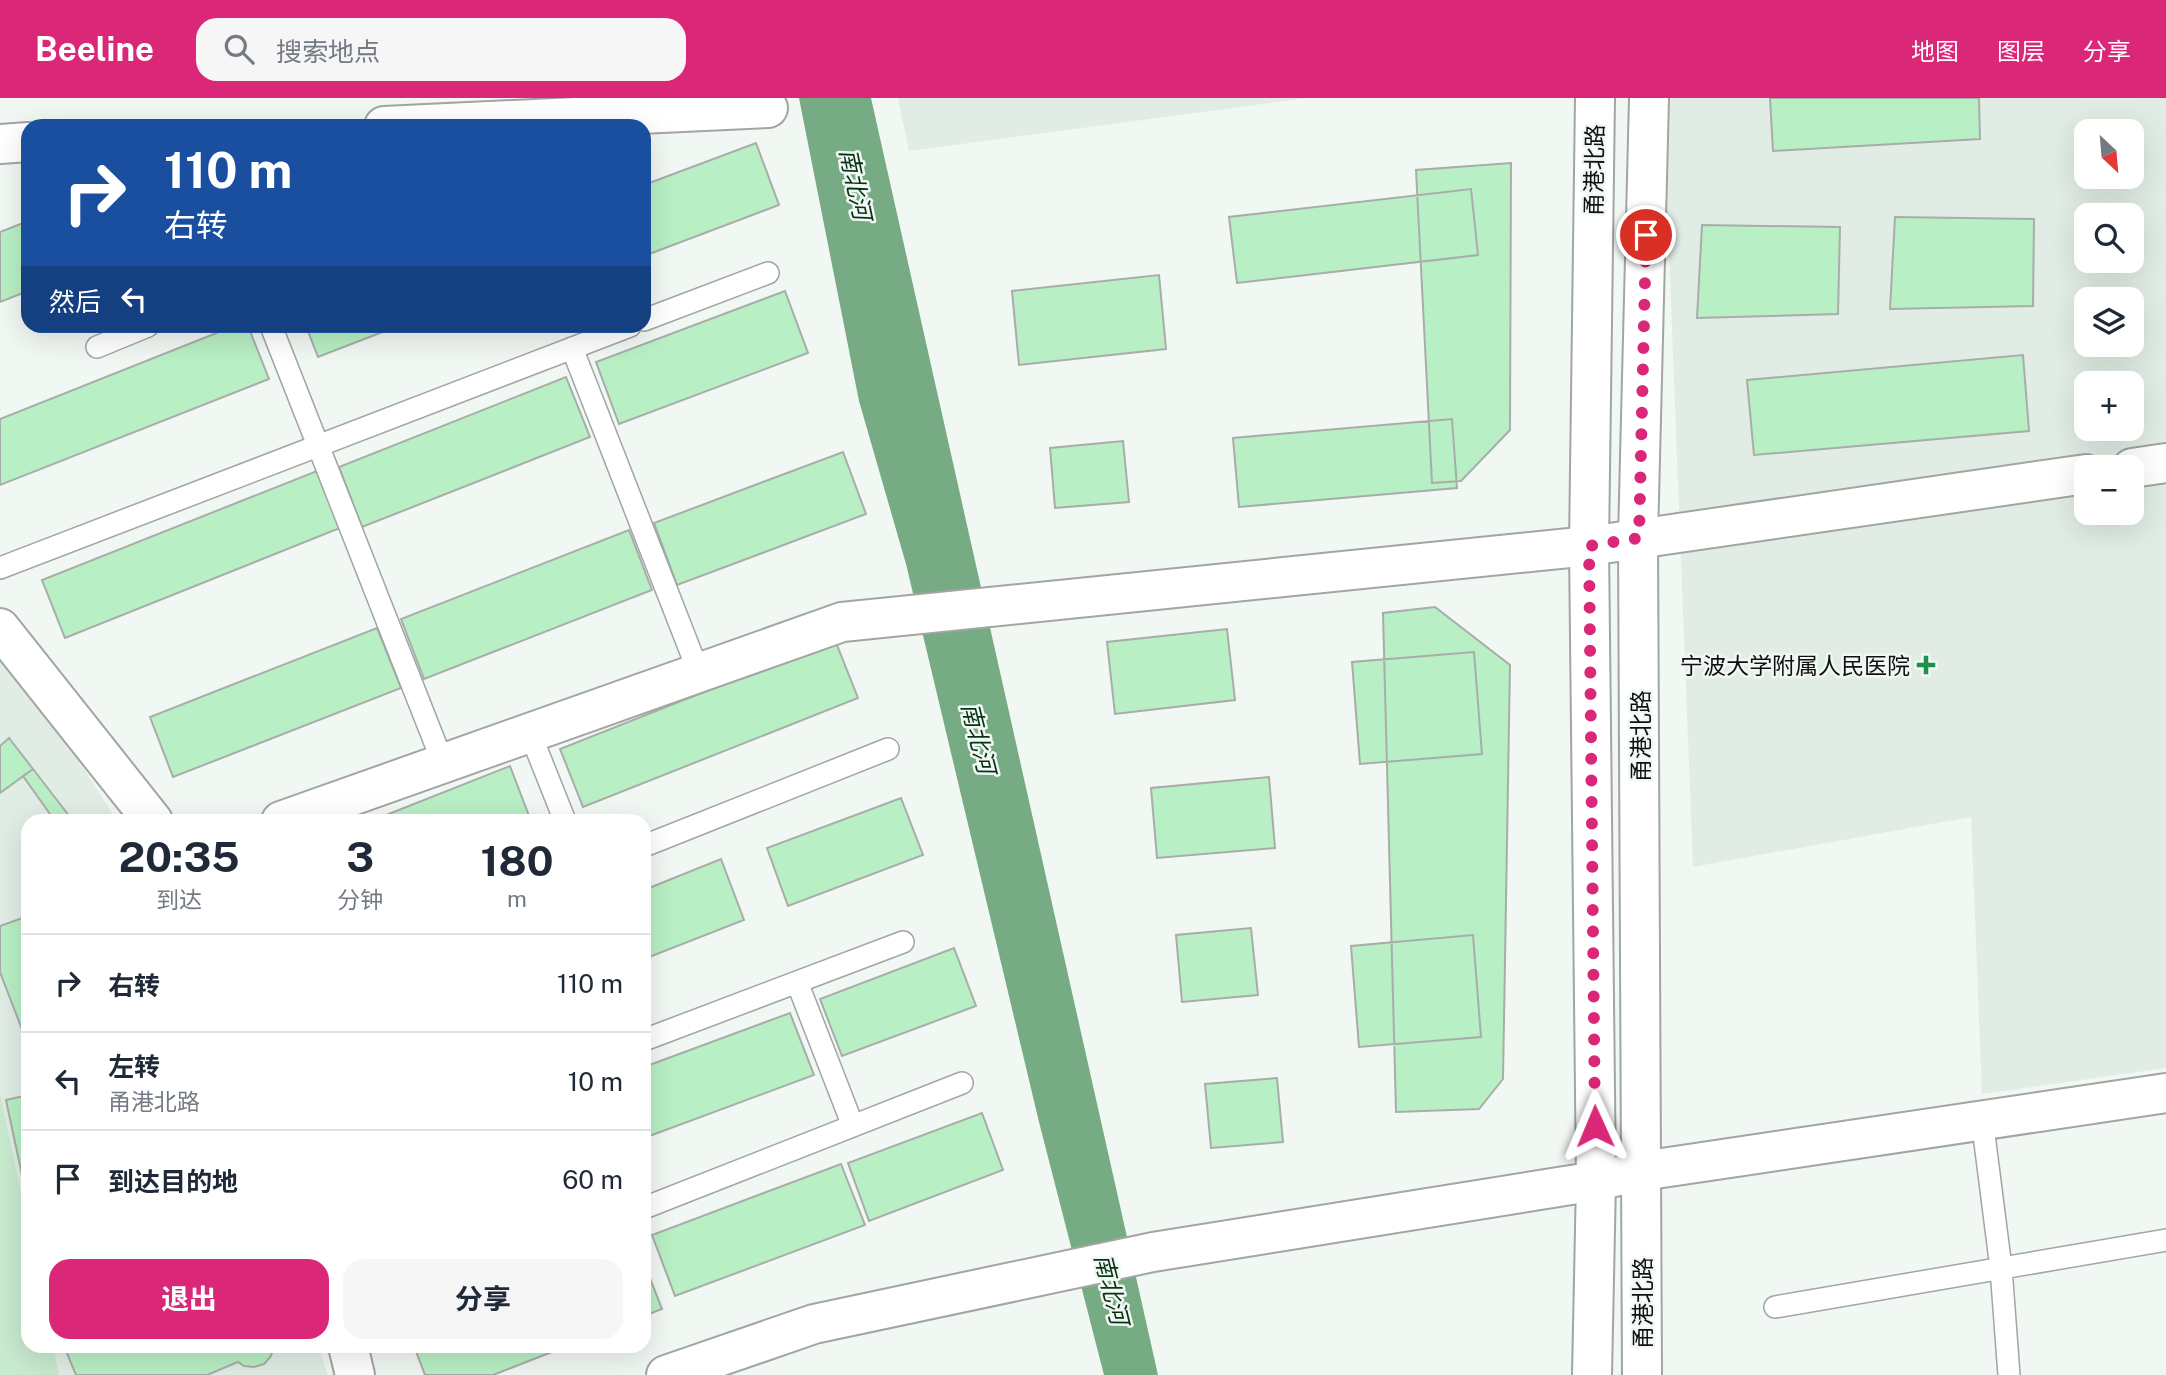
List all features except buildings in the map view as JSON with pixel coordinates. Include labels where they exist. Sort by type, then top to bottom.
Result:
[{"type":"street","name":"甬港北路","points":[[1592,1375],[1596,1181],[1589,546],[1595,98]]},
{"type":"street","name":"甬港北路","points":[[1643,1375],[1639,538],[1649,98]]},
{"type":"street","points":[[533,119],[768,108]]},
{"type":"street","points":[[0,144],[21,142]]},
{"type":"street","points":[[2144,466],[2166,463]]},
{"type":"street","points":[[301,814],[842,622],[1589,546],[2074,476]]},
{"type":"street","points":[[0,628],[147,814]]},
{"type":"street","points":[[666,1375],[814,1324],[1139,1255],[1596,1181],[1642,1171],[2166,1093]]},
{"type":"street","points":[[350,1353],[355,1375]]},
{"type":"lane","points":[[651,317],[768,273]]},
{"type":"lane","points":[[97,348],[132,333]]},
{"type":"lane","points":[[274,333],[443,763]]},
{"type":"lane","points":[[0,568],[612,333]]},
{"type":"lane","points":[[572,348],[699,673]]},
{"type":"lane","points":[[530,733],[562,814]]},
{"type":"lane","points":[[651,843],[888,749]]},
{"type":"lane","points":[[651,1038],[903,942]]},
{"type":"lane","points":[[797,982],[853,1126]]},
{"type":"lane","points":[[651,1205],[962,1083]]},
{"type":"lane","points":[[1982,1119],[2001,1268],[2008,1375]]},
{"type":"lane","points":[[1775,1307],[2166,1240]]},
{"type":"shaded area","points":[[898,98],[1307,98],[909,151]]},
{"type":"shaded area","name":"宁波大学附属人民医院","points":[[1663,98],[2166,98],[2166,1068],[1982,1094],[1971,817],[1693,867]]},
{"type":"shaded area","points":[[0,646],[34,689],[113,814],[21,814],[21,1353],[320,1353],[328,1375],[0,1375]]},
{"type":"shaded area","points":[[0,1094],[21,1193],[21,1353],[54,1353],[59,1375],[0,1375]]},
{"type":"water","name":"南北河","points":[[799,98],[871,98],[1158,1375],[1104,1375],[1039,1122],[906,564],[859,401]]},
{"type":"place","name":"宁波大学附属人民医院","points":[[1926,665]]},
{"type":"route","points":[[1595,1126],[1589,546],[1639,538],[1646,235]]}]
